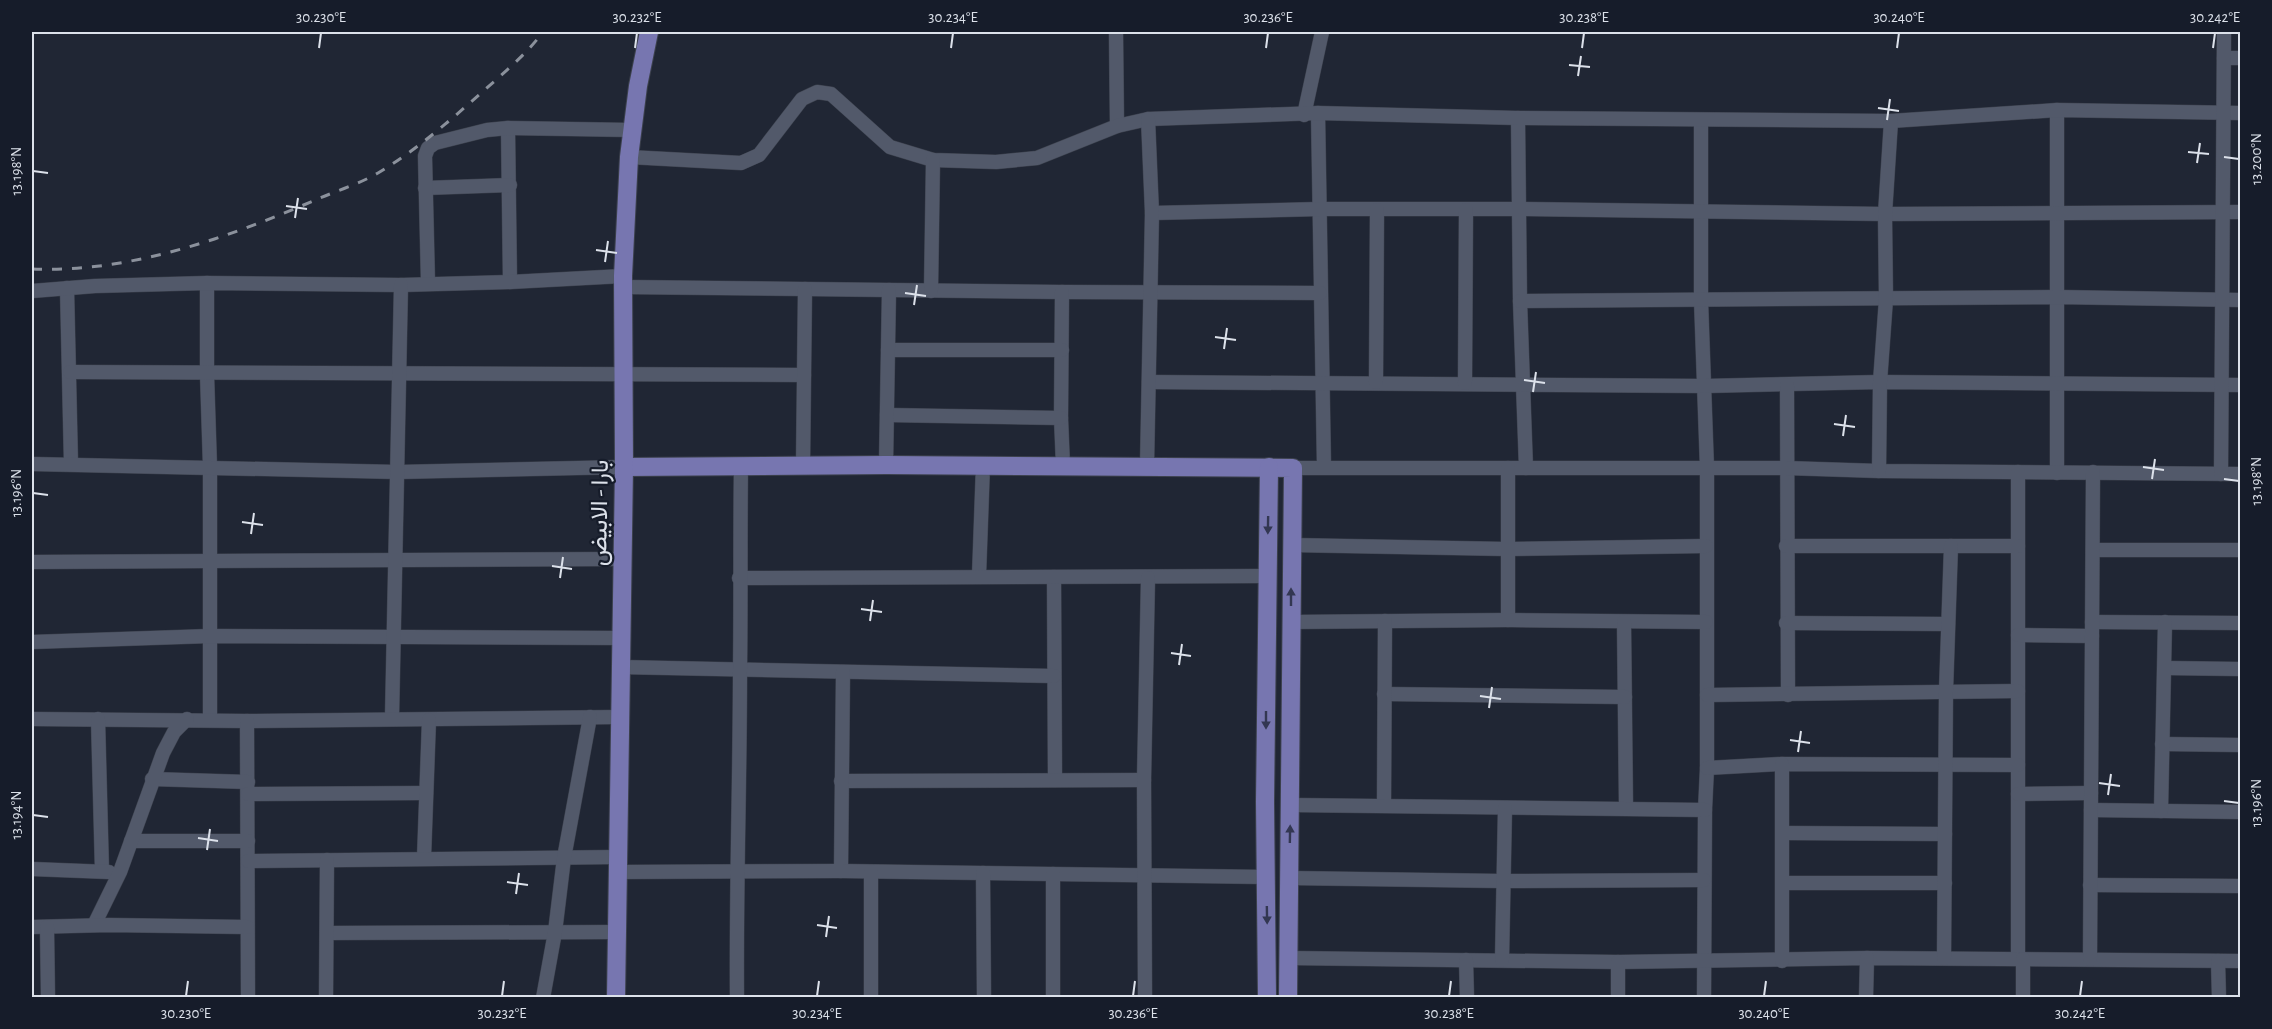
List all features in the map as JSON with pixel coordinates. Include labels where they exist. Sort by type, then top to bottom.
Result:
[{"type":"main road","name":"بارا - الابيض","points":[[616,998],[624,467],[623,281],[629,158],[649,32]]},
{"type":"main road","points":[[624,467],[983,465],[1293,468],[1288,998]]},
{"type":"main road","points":[[1267,998],[1269,467]]},
{"type":"street","points":[[1116,32],[1117,126]]},
{"type":"street","points":[[1322,32],[1311,114],[1320,209],[1324,467]]},
{"type":"street","points":[[2221,474],[2224,32]]},
{"type":"street","points":[[2224,58],[2241,58]]},
{"type":"street","points":[[629,158],[741,163],[749,161],[759,155],[771,141],[802,99],[817,92],[831,94],[890,147],[933,160],[996,162],[1036,158],[1117,126],[1148,119],[1311,114],[1891,121],[2057,110],[2241,113]]},
{"type":"street","points":[[2057,110],[2057,472]]},
{"type":"street","points":[[1518,118],[1520,301],[1526,468]]},
{"type":"street","points":[[1147,466],[1152,213],[1148,119]]},
{"type":"street","points":[[1701,120],[1701,300],[1707,468],[1704,998]]},
{"type":"street","points":[[1879,471],[1880,382],[1886,299],[1885,214],[1891,121]]},
{"type":"street","points":[[508,128],[510,282]]},
{"type":"street","points":[[428,284],[425,156],[428,148],[435,143],[488,130],[508,128],[632,130]]},
{"type":"street","points":[[932,291],[933,160]]},
{"type":"street","points":[[425,188],[510,185]]},
{"type":"street","points":[[1152,213],[1518,208],[1885,214],[2241,212]]},
{"type":"street","points":[[1376,382],[1377,210]]},
{"type":"street","points":[[1465,383],[1466,210]]},
{"type":"street","points":[[32,291],[207,283],[401,285],[623,281],[805,289],[1320,293]]},
{"type":"street","points":[[207,283],[210,719]]},
{"type":"street","points":[[392,718],[401,285]]},
{"type":"street","points":[[67,288],[71,464]]},
{"type":"street","points":[[803,466],[805,289]]},
{"type":"street","points":[[886,465],[889,290]]},
{"type":"street","points":[[1062,292],[1063,466]]},
{"type":"street","points":[[1520,301],[2057,297],[2241,300]]},
{"type":"street","points":[[888,350],[1062,351]]},
{"type":"street","points":[[70,372],[804,375]]},
{"type":"street","points":[[1149,382],[1705,386],[1880,382],[2241,386]]},
{"type":"street","points":[[1787,385],[1788,695]]},
{"type":"street","points":[[887,415],[1061,418]]},
{"type":"street","points":[[32,464],[398,472],[624,467]]},
{"type":"street","points":[[736,998],[736,871],[741,669],[739,578],[741,465]]},
{"type":"street","points":[[979,576],[983,465]]},
{"type":"street","points":[[1293,468],[1786,468],[2241,474]]},
{"type":"street","points":[[1508,468],[1508,620]]},
{"type":"street","points":[[2018,472],[2018,794],[2023,998]]},
{"type":"street","points":[[2090,960],[2093,472]]},
{"type":"street","points":[[1291,545],[1507,549],[1706,546]]},
{"type":"street","points":[[1786,546],[2018,546]]},
{"type":"street","points":[[1944,958],[1946,691],[1951,546]]},
{"type":"street","points":[[2093,550],[2241,550]]},
{"type":"street","points":[[32,562],[622,559]]},
{"type":"street","points":[[739,578],[1268,576]]},
{"type":"street","points":[[1054,577],[1055,780]]},
{"type":"street","points":[[1145,998],[1144,780],[1148,578]]},
{"type":"street","points":[[1291,622],[1508,620],[1706,622]]},
{"type":"street","points":[[1384,804],[1385,621]]},
{"type":"street","points":[[1624,622],[1626,807]]},
{"type":"street","points":[[2018,635],[2165,622],[2241,623]]},
{"type":"street","points":[[2161,811],[2165,622]]},
{"type":"street","points":[[1786,623],[1948,624]]},
{"type":"street","points":[[32,642],[210,636],[621,638]]},
{"type":"street","points":[[620,667],[1054,676]]},
{"type":"street","points":[[2165,668],[2241,669]]},
{"type":"street","points":[[841,872],[843,672]]},
{"type":"street","points":[[1707,695],[2018,692]]},
{"type":"street","points":[[1384,694],[1625,697]]},
{"type":"street","points":[[543,998],[555,932],[564,858],[590,717]]},
{"type":"street","points":[[32,719],[247,721],[619,717]]},
{"type":"street","points":[[98,719],[102,871]]},
{"type":"street","points":[[94,925],[120,872],[152,779],[174,732],[187,719]]},
{"type":"street","points":[[424,858],[429,720]]},
{"type":"street","points":[[247,721],[248,998]]},
{"type":"street","points":[[2162,744],[2241,745]]},
{"type":"street","points":[[1707,768],[1782,764],[2018,765]]},
{"type":"street","points":[[1782,764],[1782,961]]},
{"type":"street","points":[[152,779],[248,788],[426,793]]},
{"type":"street","points":[[841,781],[1144,780]]},
{"type":"street","points":[[2018,794],[2091,794]]},
{"type":"street","points":[[1290,805],[1384,804],[1705,810]]},
{"type":"street","points":[[1502,960],[1505,808]]},
{"type":"street","points":[[2091,810],[2241,812]]},
{"type":"street","points":[[1783,833],[1946,834]]},
{"type":"street","points":[[131,841],[248,841]]},
{"type":"street","points":[[248,861],[564,858],[617,865],[736,871],[1266,877]]},
{"type":"street","points":[[327,860],[327,998]]},
{"type":"street","points":[[32,869],[120,872]]},
{"type":"street","points":[[871,872],[871,998]]},
{"type":"street","points":[[983,873],[984,998]]},
{"type":"street","points":[[1053,874],[1053,998]]},
{"type":"street","points":[[1289,878],[1502,881],[1704,880]]},
{"type":"street","points":[[1783,883],[1945,883]]},
{"type":"street","points":[[2090,885],[2241,886]]},
{"type":"street","points":[[32,927],[94,925],[247,927]]},
{"type":"street","points":[[47,927],[48,998]]},
{"type":"street","points":[[327,933],[617,932]]},
{"type":"street","points":[[1288,958],[1618,962],[1867,958],[2241,961]]},
{"type":"street","points":[[1866,998],[1867,958]]},
{"type":"street","points":[[1466,960],[1467,998]]},
{"type":"street","points":[[2218,961],[2219,998]]},
{"type":"street","points":[[1618,962],[1618,998]]},
{"type":"railway","points":[[32,269],[69,269],[106,265],[179,250],[251,226],[364,180],[405,155],[443,126],[512,65],[543,32]]}]
